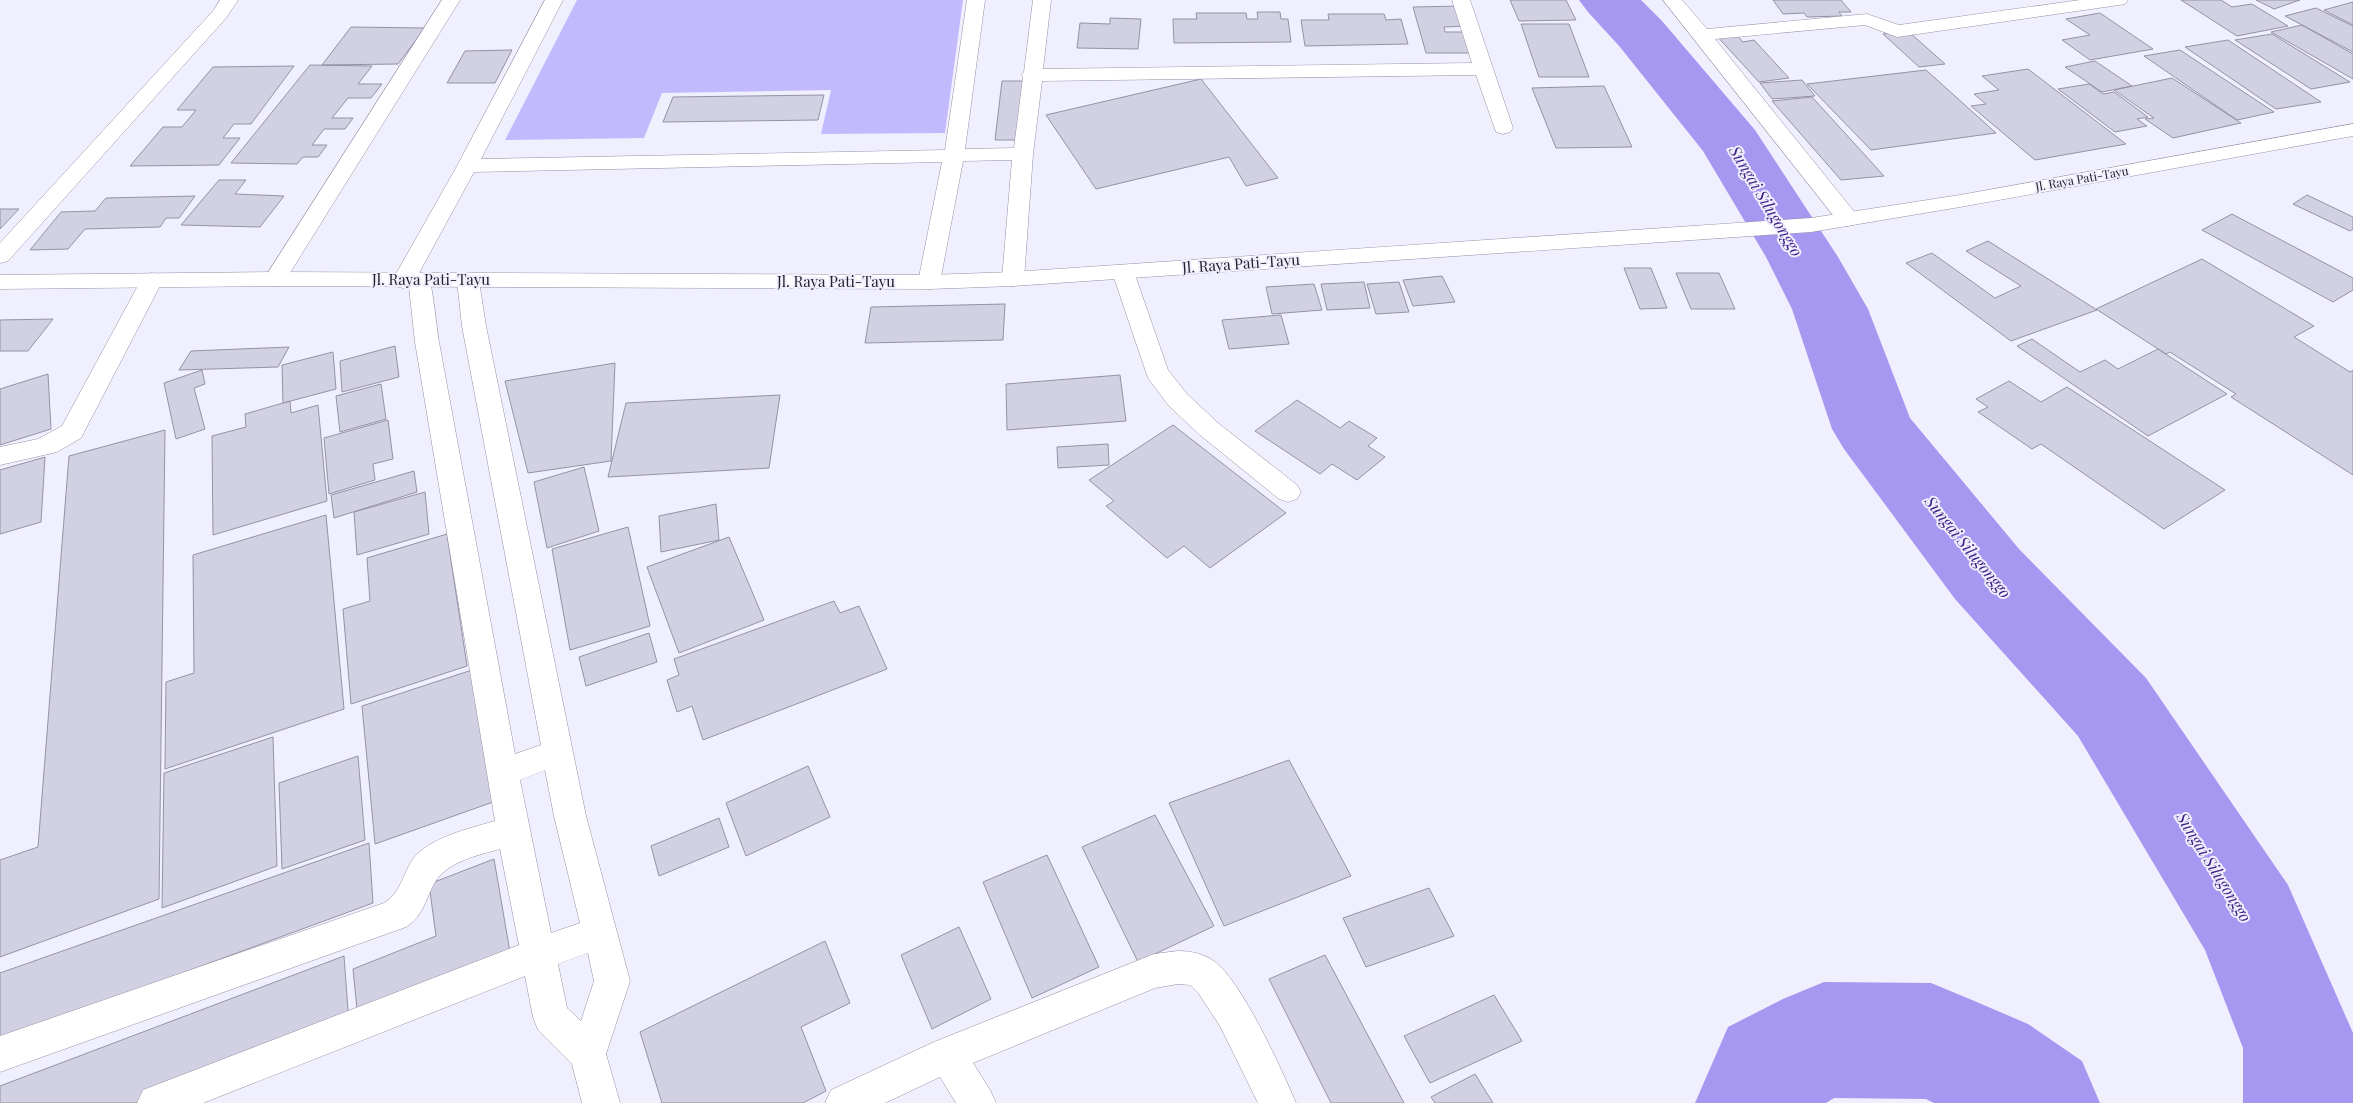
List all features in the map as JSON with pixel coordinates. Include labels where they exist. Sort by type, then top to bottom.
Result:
[{"type":"street","points":[[0,256],[220,14],[228,0]]},
{"type":"street","points":[[275,279],[422,42],[451,0]]},
{"type":"street","points":[[554,0],[467,166],[412,280],[420,297],[426,342],[513,830],[551,1017],[588,1054],[601,1103]]},
{"type":"street","points":[[929,282],[954,156],[976,0]]},
{"type":"street","points":[[1013,280],[1031,75],[1042,0]]},
{"type":"street","points":[[1461,0],[1503,128]]},
{"type":"street","points":[[1672,0],[1702,34],[1848,219]]},
{"type":"street","points":[[1702,34],[1868,19],[1898,30],[2119,0]]},
{"type":"street","points":[[1031,75],[1484,69]]},
{"type":"street","name":"Jl. Raya Pati-Tayu","points":[[0,282],[275,279],[929,282],[1013,280],[1812,225],[2353,130]]},
{"type":"street","points":[[467,166],[1023,154]]},
{"type":"street","points":[[1123,272],[1158,372],[1173,393],[1209,429],[1288,492]]},
{"type":"street","points":[[0,456],[52,445],[63,440],[72,432],[152,280]]},
{"type":"street","points":[[468,281],[474,326],[570,816],[612,981],[588,1054]]},
{"type":"street","points":[[503,772],[557,752]]},
{"type":"street","points":[[1,1054],[394,916],[410,905],[423,870],[438,857],[513,830]]},
{"type":"street","points":[[156,1103],[538,954],[599,933]]},
{"type":"street","points":[[844,1103],[947,1055],[1154,971],[1179,967],[1203,974],[1224,997],[1277,1103]]},
{"type":"street","points":[[947,1055],[977,1103]]},
{"type":"shaded area","points":[[577,0],[963,0],[945,133],[821,134],[831,90],[662,93],[644,138],[505,140]]},
{"type":"building","points":[[1510,0],[1566,0],[1576,20],[1519,21]]},
{"type":"building","points":[[1773,0],[1841,0],[1851,12],[1839,12],[1842,16],[1807,17],[1804,13],[1783,14]]},
{"type":"building","points":[[2181,0],[2221,0],[2232,7],[2252,4],[2288,26],[2237,36]]},
{"type":"building","points":[[2256,0],[2300,0],[2274,9]]},
{"type":"building","points":[[2353,2],[2353,25],[2324,10]]},
{"type":"building","points":[[1462,6],[1468,26],[1444,27],[1445,32],[1470,32],[1477,53],[1426,53],[1413,7]]},
{"type":"building","points":[[2316,8],[2353,26],[2353,52],[2285,16]]},
{"type":"building","points":[[1257,12],[1280,12],[1281,19],[1288,19],[1291,42],[1174,43],[1173,19],[1197,19],[1196,13],[1246,13],[1247,19],[1258,19]]},
{"type":"building","points":[[2100,13],[2153,49],[2090,60],[2062,40],[2090,35],[2066,19]]},
{"type":"building","points":[[1328,14],[1384,14],[1386,20],[1401,19],[1408,44],[1305,46],[1301,20],[1329,20]]},
{"type":"building","points":[[1110,18],[1141,19],[1138,49],[1077,48],[1080,23],[1110,24]]},
{"type":"building","points":[[1521,24],[1569,24],[1589,77],[1539,77]]},
{"type":"building","points":[[2302,25],[2353,54],[2353,79],[2271,32]]},
{"type":"building","points":[[351,27],[425,28],[398,64],[322,65]]},
{"type":"building","points":[[1908,31],[1945,64],[1919,67],[1883,34]]},
{"type":"building","points":[[1734,32],[1743,42],[1754,40],[1789,78],[1759,82],[1715,34]]},
{"type":"building","points":[[2272,34],[2350,82],[2311,89],[2235,40]]},
{"type":"building","points":[[2228,40],[2321,102],[2276,109],[2185,47]]},
{"type":"building","points":[[512,50],[495,83],[447,83],[465,51]]},
{"type":"building","points":[[2180,50],[2274,112],[2237,120],[2144,56]]},
{"type":"building","points":[[2095,61],[2132,86],[2102,92],[2065,67]]},
{"type":"building","points":[[310,65],[372,66],[358,84],[382,84],[371,98],[348,98],[332,118],[353,118],[345,129],[324,129],[312,145],[327,145],[318,157],[303,157],[297,164],[231,163]]},
{"type":"building","points":[[294,66],[251,124],[234,124],[223,138],[240,138],[219,165],[130,166],[163,127],[182,127],[196,110],[177,110],[213,67]]},
{"type":"building","points":[[2028,69],[2126,144],[2035,160],[1971,106],[1986,104],[1974,94],[1999,90],[1982,76]]},
{"type":"building","points":[[1926,70],[1996,133],[1871,150],[1807,84]]},
{"type":"building","points":[[2172,78],[2241,123],[2173,138],[2145,119],[2154,118],[2114,90]]},
{"type":"building","points":[[1201,79],[1278,178],[1246,186],[1229,157],[1096,189],[1046,115]]},
{"type":"building","points":[[1802,80],[1815,96],[1772,99],[1760,83]]},
{"type":"building","points":[[1002,81],[1028,81],[1022,140],[995,140]]},
{"type":"building","points":[[2089,84],[2103,94],[2114,92],[2148,117],[2137,119],[2147,126],[2115,132],[2058,89]]},
{"type":"building","points":[[1604,86],[1632,147],[1556,148],[1532,88]]},
{"type":"building","points":[[824,95],[818,120],[663,122],[673,97]]},
{"type":"building","points":[[1812,97],[1884,176],[1841,180],[1772,101]]},
{"type":"building","points":[[219,180],[246,180],[235,194],[284,196],[260,227],[181,225]]},
{"type":"building","points":[[2307,195],[2353,217],[2353,229],[2350,231],[2293,204]]},
{"type":"building","points":[[195,196],[179,218],[166,218],[160,227],[85,229],[68,249],[30,250],[61,212],[95,211],[106,198]]},
{"type":"building","points":[[0,209],[19,209],[0,229]]},
{"type":"building","points":[[2232,214],[2353,278],[2353,290],[2333,302],[2202,230]]},
{"type":"building","points":[[1988,241],[2097,310],[2011,341],[1906,263],[1932,253],[1995,298],[2021,286],[1966,251]]},
{"type":"building","points":[[2202,259],[2314,326],[2294,337],[2350,372],[2353,370],[2353,475],[2231,397],[2236,394],[2170,352],[2166,354],[2096,309]]},
{"type":"building","points":[[1624,268],[1651,268],[1667,308],[1640,309]]},
{"type":"building","points":[[1676,273],[1719,273],[1735,309],[1691,309]]},
{"type":"building","points":[[1442,276],[1455,302],[1413,306],[1403,280]]},
{"type":"building","points":[[1364,282],[1370,308],[1327,310],[1321,284]]},
{"type":"building","points":[[1399,282],[1409,312],[1376,314],[1367,284]]},
{"type":"building","points":[[1314,284],[1322,310],[1272,314],[1266,287]]},
{"type":"building","points":[[1005,304],[1003,340],[865,343],[871,307]]},
{"type":"building","points":[[1281,315],[1289,344],[1229,349],[1222,320]]},
{"type":"building","points":[[53,319],[28,351],[0,351],[0,320]]},
{"type":"building","points":[[2032,339],[2080,372],[2105,360],[2118,369],[2158,349],[2227,394],[2148,436],[2017,346]]},
{"type":"building","points":[[395,346],[399,377],[342,392],[340,361]]},
{"type":"building","points":[[289,347],[278,367],[179,370],[191,351]]},
{"type":"building","points":[[333,352],[336,389],[283,403],[282,365]]},
{"type":"building","points":[[615,363],[611,461],[528,473],[505,381]]},
{"type":"building","points":[[202,370],[205,384],[194,388],[205,429],[176,439],[164,383]]},
{"type":"building","points":[[48,374],[51,429],[0,445],[0,389]]},
{"type":"building","points":[[1120,375],[1126,421],[1007,430],[1006,384]]},
{"type":"building","points":[[2009,381],[2041,402],[2067,387],[2225,490],[2164,529],[2041,444],[2032,449],[1978,412],[1988,407],[1976,399]]},
{"type":"building","points":[[381,384],[386,419],[340,432],[336,396]]},
{"type":"building","points":[[780,395],[769,468],[608,477],[626,403]]},
{"type":"building","points":[[1297,400],[1340,428],[1349,421],[1377,438],[1368,446],[1385,457],[1357,480],[1332,464],[1320,474],[1255,431]]},
{"type":"building","points":[[290,401],[291,413],[318,405],[327,501],[213,535],[212,436],[246,427],[245,414]]},
{"type":"building","points":[[388,420],[393,459],[373,464],[375,480],[329,494],[324,438]]},
{"type":"building","points":[[1173,425],[1286,513],[1210,568],[1184,546],[1167,558],[1106,506],[1114,501],[1089,480]]},
{"type":"building","points":[[165,430],[159,899],[0,957],[0,860],[38,847],[69,456]]},
{"type":"building","points":[[1108,444],[1109,465],[1058,468],[1057,447]]},
{"type":"building","points":[[45,457],[41,522],[0,534],[0,470]]},
{"type":"building","points":[[584,467],[599,531],[547,548],[534,482]]},
{"type":"building","points":[[414,471],[417,492],[334,518],[331,495]]},
{"type":"building","points":[[425,492],[429,534],[357,555],[354,512]]},
{"type":"building","points":[[716,504],[719,540],[661,552],[659,516]]},
{"type":"building","points":[[326,515],[344,709],[165,769],[166,682],[194,673],[193,555]]},
{"type":"building","points":[[628,527],[650,626],[570,650],[552,549]]},
{"type":"building","points":[[447,534],[467,666],[351,704],[343,609],[370,601],[367,558]]},
{"type":"building","points":[[729,537],[764,620],[679,653],[647,567]]},
{"type":"building","points":[[834,601],[840,613],[859,606],[887,669],[703,740],[692,706],[677,712],[667,680],[679,675],[674,659]]},
{"type":"building","points":[[649,633],[657,662],[586,686],[579,657]]},
{"type":"building","points":[[472,670],[493,802],[375,844],[362,706]]},
{"type":"building","points":[[273,737],[277,866],[162,908],[164,773]]},
{"type":"building","points":[[358,756],[365,840],[282,869],[279,783]]},
{"type":"building","points":[[1289,760],[1351,876],[1224,926],[1169,803]]},
{"type":"building","points":[[808,766],[830,817],[746,856],[726,803]]},
{"type":"building","points":[[1155,815],[1214,926],[1138,962],[1082,847]]},
{"type":"building","points":[[719,818],[729,847],[659,876],[651,846]]},
{"type":"building","points":[[369,843],[373,903],[0,1040],[0,973]]},
{"type":"building","points":[[1047,855],[1099,967],[1032,998],[983,882]]},
{"type":"building","points":[[494,859],[511,958],[358,1019],[353,969],[436,936],[429,884]]},
{"type":"building","points":[[1429,888],[1454,936],[1366,967],[1343,918]]},
{"type":"building","points":[[959,927],[991,999],[932,1029],[901,955]]},
{"type":"building","points":[[825,941],[850,1003],[801,1027],[826,1091],[803,1103],[662,1103],[640,1032]]},
{"type":"building","points":[[1325,955],[1404,1103],[1331,1103],[1269,979]]},
{"type":"building","points":[[344,956],[349,1024],[147,1103],[0,1103],[0,1086]]},
{"type":"building","points":[[1494,995],[1522,1041],[1430,1083],[1404,1036]]},
{"type":"building","points":[[1475,1074],[1493,1103],[1435,1103],[1431,1097]]},
{"type":"waterway","name":"Sungai Silugonggo","points":[[1608,0],[1641,34],[1732,144],[1802,257],[1830,309],[1873,429],[1987,574],[2112,707],[2186,826],[2249,922],[2301,1048],[2303,1103]]},
{"type":"waterway","name":"Sungai Silugonggo","points":[[1755,1103],[1770,1069],[1824,1040],[1931,1041],[1986,1066],[2040,1103]]}]
